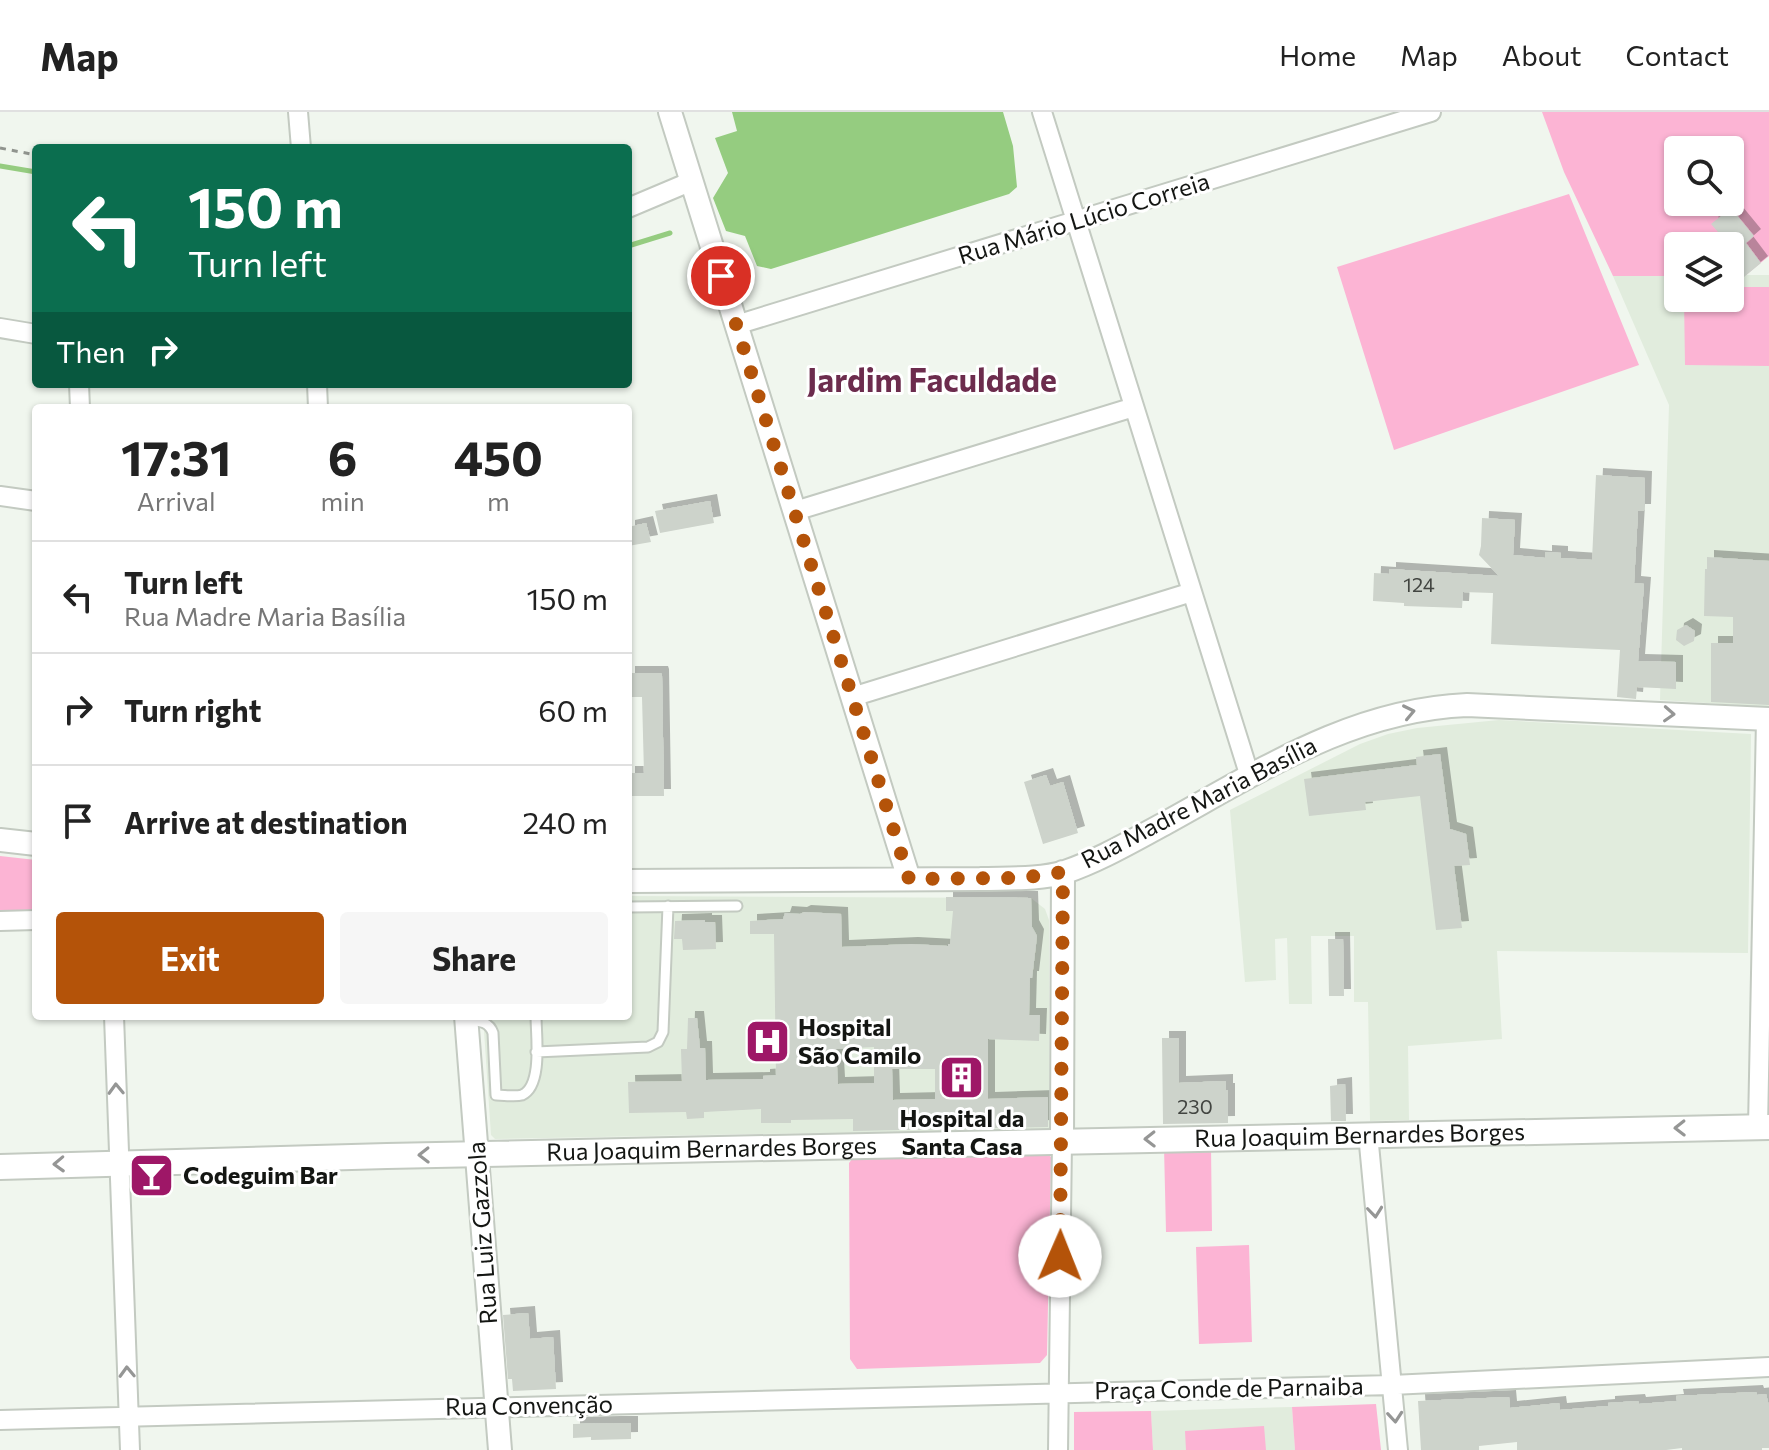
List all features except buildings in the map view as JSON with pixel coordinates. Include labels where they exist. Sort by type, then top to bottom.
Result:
[{"type":"main road","name":"Rua Joaquim Bernardes Borges","points":[[0,1167],[1764,1127]]},
{"type":"street","points":[[298,112],[301,144]]},
{"type":"street","points":[[670,112],[909,879]]},
{"type":"street","points":[[1042,112],[1250,777]]},
{"type":"street","name":"Rua Mário Lúcio Correia","points":[[736,325],[1418,114]]},
{"type":"street","points":[[632,206],[692,181]]},
{"type":"street","points":[[0,328],[32,333]]},
{"type":"street","points":[[795,511],[1134,407]]},
{"type":"street","points":[[0,496],[32,500]]},
{"type":"street","points":[[852,697],[1192,592]]},
{"type":"street","name":"Rua Madre Maria Basília","points":[[632,881],[1022,878],[1063,872],[1134,840],[1335,734],[1374,720],[1435,706],[1768,719]]},
{"type":"street","points":[[1764,1127],[1768,719]]},
{"type":"street","points":[[0,840],[32,844]]},
{"type":"street","points":[[1059,1393],[1063,872]]},
{"type":"street","points":[[0,921],[32,920]]},
{"type":"street","points":[[114,1020],[130,1450]]},
{"type":"street","name":"Rua Luiz Gazzola","points":[[466,1020],[500,1450]]},
{"type":"street","points":[[1368,1134],[1392,1385],[1769,1367]]},
{"type":"street","name":"Praça Conde de Parnaiba","points":[[1058,1450],[1059,1393],[1392,1385],[1398,1450]]},
{"type":"street","name":"Rua Convenção","points":[[0,1420],[1059,1393]]},
{"type":"lane","points":[[536,1052],[648,1047],[658,1042],[663,1032],[668,906]]},
{"type":"lane","points":[[632,907],[737,906]]},
{"type":"lane","points":[[475,1020],[491,1028],[496,1095]]},
{"type":"lane","points":[[472,1097],[520,1096],[531,1088],[536,1075],[536,1020]]},
{"type":"path","points":[[0,148],[32,154]]},
{"type":"shaded area","points":[[732,112],[1003,112],[1013,146],[1017,187],[1009,194],[771,269],[757,266],[745,236],[726,231],[713,198],[728,173],[715,138],[737,131]]},
{"type":"shaded area","points":[[1542,112],[1769,112],[1769,256],[1744,275],[1744,232],[1664,232],[1664,276],[1613,276],[1564,172]]},
{"type":"shaded area","points":[[1569,194],[1639,365],[1394,450],[1337,267]]},
{"type":"shaded area","points":[[1744,275],[1769,275],[1769,707],[1660,700],[1669,405],[1613,276],[1664,276],[1664,312],[1744,312]]},
{"type":"shaded area","points":[[1744,287],[1769,287],[1769,366],[1685,365],[1684,312],[1744,312]]},
{"type":"shaded area","points":[[1499,720],[1751,734],[1748,953],[1497,951],[1502,1039],[1408,1046],[1409,1120],[1370,1121],[1368,1002],[1354,1002],[1354,936],[1311,936],[1312,1004],[1289,1004],[1287,938],[1275,939],[1276,980],[1245,982],[1230,810],[1360,744],[1388,734]]},
{"type":"shaded area","points":[[0,856],[32,860],[32,910],[0,910]]},
{"type":"shaded area","name":"Hospital São Camilo","points":[[632,896],[1031,898],[1045,909],[1049,920],[1049,1131],[495,1139],[491,1135],[483,1020],[632,1020]]},
{"type":"shaded area","points":[[1211,1146],[1212,1231],[1166,1232],[1164,1147]]},
{"type":"shaded area","points":[[1044,1151],[1051,1157],[1047,1355],[1040,1363],[857,1369],[850,1359],[849,1163],[856,1154]]},
{"type":"shaded area","points":[[1249,1245],[1252,1342],[1199,1344],[1196,1247]]},
{"type":"shaded area","points":[[1376,1404],[1381,1450],[1295,1450],[1292,1407]]},
{"type":"shaded area","points":[[1292,1407],[1295,1450],[1153,1450],[1151,1411]]},
{"type":"shaded area","points":[[1151,1411],[1153,1450],[1074,1450],[1074,1412]]},
{"type":"shaded area","points":[[1264,1426],[1266,1450],[1186,1450],[1185,1431]]},
{"type":"waterway","points":[[0,166],[32,171]]},
{"type":"waterway","points":[[632,245],[670,233]]},
{"type":"place","name":"Hospital São Camilo","points":[[767,1042]]},
{"type":"place","name":"Hospital da Santa Casa","points":[[962,1077]]},
{"type":"place","name":"Codeguim Bar","points":[[152,1176]]},
{"type":"district","name":"Jardim Faculdade","points":[[932,381]]},
{"type":"route","points":[[721,276],[909,879],[1022,878],[1063,872],[1060,1256]]}]
